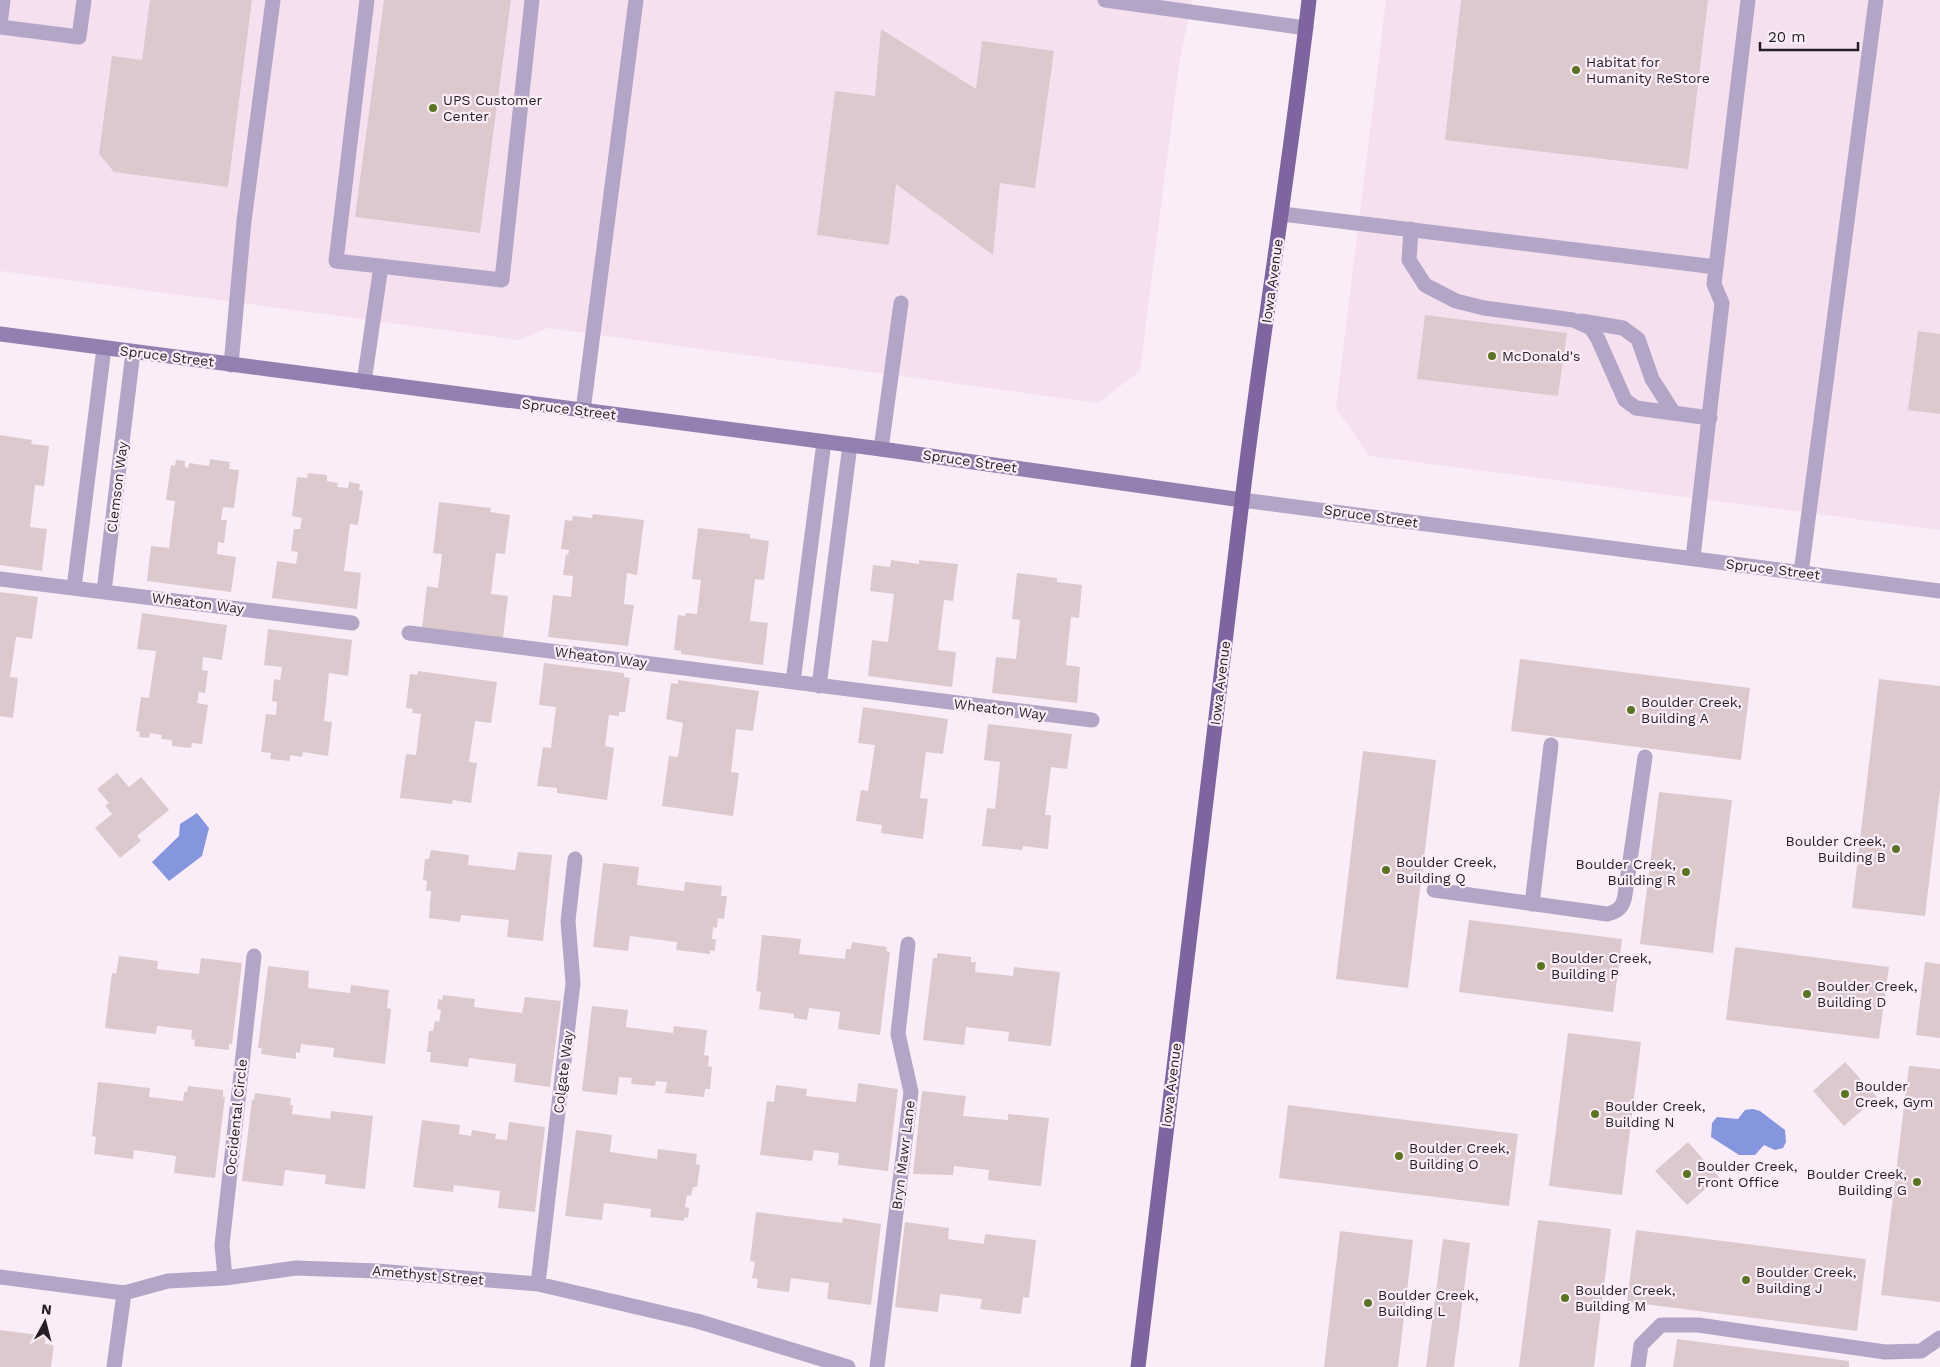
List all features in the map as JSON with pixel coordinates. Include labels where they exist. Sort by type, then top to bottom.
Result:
[{"type":"main road","name":"Iowa Avenue","points":[[1138,1367],[1242,500],[1282,214],[1309,0]]},
{"type":"main road","name":"Spruce Street","points":[[0,334],[881,449],[1242,500]]},
{"type":"street","points":[[3,0],[0,25],[79,36],[84,0]]},
{"type":"street","points":[[231,364],[244,221],[273,0]]},
{"type":"street","points":[[367,0],[336,262],[502,280],[532,0]]},
{"type":"street","points":[[584,410],[636,0]]},
{"type":"street","points":[[1105,0],[1306,28]]},
{"type":"street","points":[[1693,558],[1722,303],[1714,284],[1748,0]]},
{"type":"street","points":[[1801,572],[1876,0]]},
{"type":"street","points":[[1282,214],[1716,267]]},
{"type":"street","points":[[1412,229],[1409,260],[1425,285],[1456,302],[1484,308],[1623,328],[1638,338],[1652,380],[1673,412]]},
{"type":"street","points":[[364,382],[381,266]]},
{"type":"street","points":[[881,449],[901,303]]},
{"type":"street","points":[[1573,320],[1591,328],[1624,400],[1636,408],[1710,418]]},
{"type":"street","points":[[74,588],[104,348]]},
{"type":"street","name":"Clemson Way","points":[[104,591],[133,352]]},
{"type":"street","points":[[793,682],[824,442]]},
{"type":"street","points":[[819,686],[850,445]]},
{"type":"street","name":"Spruce Street","points":[[1242,500],[1940,590]]},
{"type":"street","points":[[0,578],[104,591]]},
{"type":"street","name":"Wheaton Way","points":[[104,591],[352,623]]},
{"type":"street","name":"Wheaton Way","points":[[409,633],[1092,720]]},
{"type":"street","points":[[1532,904],[1551,745]]},
{"type":"street","points":[[1434,890],[1607,914],[1616,912],[1623,906],[1645,757]]},
{"type":"street","name":"Colgate Way","points":[[538,1284],[573,983],[568,921],[575,859]]},
{"type":"street","name":"Bryn Mawr Lane","points":[[877,1367],[911,1092],[898,1034],[908,944]]},
{"type":"street","name":"Occidental Circle","points":[[225,1278],[222,1245],[254,956]]},
{"type":"street","name":"Amethyst Street","points":[[0,1278],[124,1293],[168,1281],[225,1278],[296,1268],[377,1271],[538,1284],[697,1321],[848,1367]]},
{"type":"street","points":[[114,1367],[124,1293]]},
{"type":"street","points":[[1638,1367],[1642,1345],[1661,1325],[1698,1325],[1885,1352],[1922,1351],[1938,1344]]},
{"type":"shaded area","points":[[0,0],[1192,0],[1179,65],[1140,371],[1098,403],[547,328],[520,340],[0,271]]},
{"type":"shaded area","points":[[1386,0],[1940,0],[1940,530],[1369,456],[1336,408]]},
{"type":"water","points":[[197,813],[209,828],[202,856],[169,881],[152,862],[179,836],[180,824]]},
{"type":"water","points":[[1753,1109],[1760,1111],[1785,1130],[1786,1142],[1783,1148],[1775,1150],[1764,1145],[1755,1155],[1739,1155],[1711,1137],[1712,1123],[1717,1117],[1738,1119],[1745,1110]]},
{"type":"building","points":[[150,0],[252,0],[228,187],[114,172],[99,154],[112,56],[142,60]]},
{"type":"building","name":"UPS Customer Center","points":[[384,0],[511,0],[480,233],[355,217]]},
{"type":"building","name":"Habitat for Humanity ReStore","points":[[1461,0],[1708,0],[1688,169],[1445,140]]},
{"type":"building","points":[[881,29],[976,89],[982,41],[1054,51],[1035,188],[1000,183],[993,255],[896,184],[889,245],[817,235],[835,91],[875,96]]},
{"type":"building","name":"McDonald's","points":[[1425,315],[1567,333],[1558,396],[1417,379]]},
{"type":"building","points":[[1918,331],[1940,334],[1940,414],[1908,410]]},
{"type":"building","points":[[0,435],[32,440],[31,444],[49,446],[44,486],[35,485],[30,527],[47,529],[42,571],[0,565]]},
{"type":"building","points":[[210,459],[230,462],[229,469],[239,470],[234,508],[223,507],[221,520],[227,520],[224,543],[218,542],[217,554],[236,557],[231,592],[147,581],[151,546],[169,548],[175,501],[166,500],[171,465],[175,466],[176,460],[185,461],[185,467],[188,468],[189,463],[209,466]]},
{"type":"building","points":[[308,473],[327,475],[327,481],[338,483],[337,487],[348,488],[349,482],[360,484],[359,490],[363,491],[358,525],[350,524],[344,571],[361,573],[357,609],[272,598],[277,561],[296,564],[298,552],[291,551],[294,529],[300,529],[302,518],[292,516],[297,477],[307,478]]},
{"type":"building","points":[[439,502],[491,508],[490,512],[510,515],[505,554],[496,553],[491,594],[508,596],[503,638],[422,628],[427,586],[438,588],[442,554],[433,553]]},
{"type":"building","points":[[593,514],[644,520],[637,575],[627,573],[624,604],[634,605],[628,646],[548,637],[553,595],[571,597],[573,576],[563,575],[566,554],[568,555],[569,550],[561,549],[565,520],[572,521],[573,516],[592,518]]},
{"type":"building","points":[[698,528],[750,534],[750,538],[769,541],[764,580],[755,579],[750,621],[768,623],[763,665],[681,654],[681,651],[674,650],[678,615],[685,616],[686,613],[697,614],[701,580],[692,579]]},
{"type":"building","points":[[891,560],[919,564],[919,560],[958,564],[953,601],[944,600],[938,650],[956,652],[952,687],[868,676],[872,640],[888,642],[894,594],[870,591],[873,565],[890,567]]},
{"type":"building","points":[[1017,573],[1057,578],[1057,582],[1082,585],[1079,618],[1071,617],[1066,665],[1080,667],[1077,703],[992,693],[996,657],[1016,659],[1020,620],[1012,619]]},
{"type":"building","points":[[0,592],[38,597],[32,639],[16,637],[10,677],[18,678],[13,718],[0,716]]},
{"type":"building","points":[[142,613],[227,625],[222,660],[203,657],[202,670],[208,671],[205,693],[199,692],[197,703],[208,705],[202,744],[192,743],[191,748],[172,746],[172,740],[161,739],[162,735],[150,733],[149,738],[139,737],[140,732],[136,731],[141,697],[149,698],[156,651],[137,649]]},
{"type":"building","points":[[268,629],[352,640],[348,676],[329,673],[324,721],[332,722],[328,756],[303,752],[302,757],[290,755],[290,761],[270,759],[271,753],[261,752],[266,714],[276,715],[277,702],[272,701],[274,679],[280,680],[282,667],[264,665]]},
{"type":"building","name":"Boulder Creek, Building A","points":[[1520,659],[1750,688],[1741,760],[1511,731]]},
{"type":"building","points":[[544,663],[624,673],[624,677],[630,678],[625,712],[619,712],[619,716],[609,715],[605,746],[614,748],[607,800],[557,793],[557,788],[537,786],[543,747],[551,748],[556,707],[539,705]]},
{"type":"building","points":[[418,671],[497,682],[491,723],[475,721],[469,762],[477,763],[471,803],[453,800],[452,804],[400,798],[406,754],[416,755],[421,714],[412,713],[413,709],[406,708],[410,674],[417,675]]},
{"type":"building","name":"Boulder Creek, Building B","points":[[1879,679],[1940,686],[1940,790],[1925,916],[1852,908]]},
{"type":"building","points":[[678,680],[759,691],[753,731],[736,729],[731,772],[739,773],[733,816],[662,806],[669,756],[678,757],[683,723],[666,719],[671,683],[678,684]]},
{"type":"building","points":[[863,707],[948,719],[943,754],[926,752],[920,798],[928,799],[923,839],[881,833],[882,825],[856,821],[861,790],[868,791],[875,745],[858,743]]},
{"type":"building","points":[[988,724],[1072,734],[1067,769],[1051,767],[1045,815],[1051,815],[1048,849],[1023,846],[1022,850],[982,846],[987,808],[995,809],[1000,762],[984,760]]},
{"type":"building","name":"Boulder Creek, Building Q","points":[[1363,751],[1436,760],[1408,988],[1336,979]]},
{"type":"building","points":[[117,773],[129,787],[141,777],[169,810],[137,836],[141,841],[120,858],[95,828],[112,814],[105,806],[109,803],[97,789]]},
{"type":"building","name":"Boulder Creek, Building R","points":[[1659,792],[1732,800],[1713,953],[1640,944]]},
{"type":"building","points":[[431,850],[469,855],[468,865],[515,870],[518,852],[552,855],[543,941],[507,937],[509,920],[461,915],[460,922],[429,918],[431,891],[426,891],[427,881],[423,880],[425,859],[429,859]]},
{"type":"building","points":[[603,863],[639,867],[637,885],[684,891],[685,882],[722,886],[721,896],[727,896],[724,919],[718,918],[717,928],[713,927],[712,939],[716,939],[715,951],[710,950],[710,954],[676,950],[677,942],[630,936],[628,951],[593,947]]},
{"type":"building","name":"Boulder Creek, Building P","points":[[1469,920],[1622,939],[1613,1012],[1459,992]]},
{"type":"building","points":[[762,935],[801,939],[799,954],[845,959],[846,949],[851,949],[852,942],[887,947],[886,951],[890,952],[880,1035],[838,1029],[840,1012],[809,1008],[807,1020],[794,1018],[794,1014],[759,1009],[761,992],[756,991]]},
{"type":"building","name":"Boulder Creek, Building D","points":[[1735,947],[1889,967],[1879,1039],[1726,1020]]},
{"type":"building","points":[[937,953],[971,957],[971,962],[976,962],[975,972],[1013,976],[1014,967],[1060,972],[1051,1046],[1008,1041],[1009,1032],[966,1027],[964,1045],[923,1040],[933,958],[937,958]]},
{"type":"building","points":[[119,956],[158,961],[157,969],[199,974],[201,958],[242,963],[232,1044],[229,1044],[229,1050],[194,1046],[195,1040],[191,1039],[192,1030],[157,1026],[156,1034],[105,1028],[112,973],[116,974]]},
{"type":"building","points":[[1925,962],[1940,964],[1940,1038],[1916,1035]]},
{"type":"building","points":[[268,966],[309,971],[308,988],[350,993],[351,985],[389,990],[387,1008],[391,1009],[385,1064],[333,1057],[334,1048],[301,1044],[300,1053],[296,1052],[296,1059],[261,1054],[262,1048],[258,1048]]},
{"type":"building","points":[[443,995],[475,999],[474,1007],[522,1013],[525,997],[561,1001],[550,1087],[514,1082],[516,1064],[469,1058],[468,1067],[430,1062],[431,1052],[427,1052],[429,1031],[433,1031],[435,1021],[439,1022],[441,1010],[437,1009],[438,999],[442,1000]]},
{"type":"building","points":[[592,1006],[628,1010],[626,1027],[673,1033],[674,1026],[707,1030],[704,1055],[709,1056],[708,1066],[712,1067],[710,1089],[705,1089],[704,1097],[665,1093],[667,1082],[656,1081],[655,1086],[631,1084],[632,1078],[619,1077],[617,1095],[582,1091]]},
{"type":"building","name":"Boulder Creek, Building N","points":[[1568,1033],[1641,1042],[1622,1195],[1549,1186]]},
{"type":"building","name":"Boulder Creek, Gym","points":[[1845,1062],[1877,1097],[1844,1126],[1813,1091]]},
{"type":"building","name":"Boulder Creek, Building G","points":[[1909,1066],[1940,1069],[1940,1302],[1881,1295]]},
{"type":"building","points":[[98,1082],[150,1088],[149,1097],[183,1101],[184,1092],[187,1092],[188,1086],[223,1090],[223,1097],[225,1097],[215,1178],[174,1173],[176,1156],[134,1150],[133,1159],[94,1154],[96,1137],[92,1136]]},
{"type":"building","points":[[858,1083],[898,1089],[888,1171],[838,1165],[839,1153],[814,1150],[812,1161],[760,1155],[767,1101],[774,1102],[776,1085],[807,1089],[806,1096],[856,1102]]},
{"type":"building","points":[[922,1091],[966,1096],[963,1116],[1008,1120],[1008,1114],[1049,1118],[1041,1186],[988,1180],[989,1170],[954,1166],[953,1175],[913,1174]]},
{"type":"building","points":[[255,1093],[291,1098],[290,1105],[293,1105],[292,1114],[330,1119],[331,1111],[373,1116],[365,1189],[325,1184],[326,1175],[285,1170],[283,1186],[242,1181],[252,1100],[254,1100]]},
{"type":"building","name":"Boulder Creek, Building O","points":[[1288,1105],[1518,1134],[1509,1206],[1279,1178]]},
{"type":"building","points":[[422,1120],[460,1125],[459,1134],[471,1136],[472,1130],[496,1134],[495,1139],[507,1140],[509,1122],[545,1127],[535,1212],[498,1208],[500,1191],[454,1185],[453,1192],[413,1187]]},
{"type":"building","points":[[576,1130],[612,1135],[610,1152],[657,1159],[658,1149],[697,1154],[696,1164],[700,1165],[697,1187],[693,1187],[691,1196],[687,1195],[685,1207],[689,1208],[688,1218],[684,1217],[684,1221],[650,1217],[651,1209],[604,1203],[602,1220],[565,1216]]},
{"type":"building","name":"Boulder Creek, Front Office","points":[[1688,1142],[1719,1177],[1687,1205],[1655,1171]]},
{"type":"building","points":[[756,1212],[842,1223],[843,1218],[881,1224],[871,1305],[827,1299],[829,1283],[791,1278],[789,1292],[757,1288],[758,1279],[752,1278],[755,1262],[750,1261]]},
{"type":"building","name":"Boulder Creek, Building M","points":[[1538,1220],[1611,1229],[1594,1367],[1519,1367]]},
{"type":"building","points":[[905,1222],[949,1228],[948,1239],[984,1244],[985,1234],[1036,1240],[1029,1298],[1023,1297],[1021,1314],[980,1309],[982,1299],[940,1294],[938,1312],[895,1307]]},
{"type":"building","name":"Boulder Creek, Building J","points":[[1636,1230],[1866,1259],[1857,1331],[1627,1302]]},
{"type":"building","name":"Boulder Creek, Building L","points":[[1340,1231],[1413,1240],[1398,1367],[1324,1367]]},
{"type":"building","points":[[1443,1239],[1470,1243],[1454,1367],[1426,1367]]},
{"type":"building","points":[[0,1330],[46,1336],[45,1344],[54,1345],[51,1367],[0,1367]]},
{"type":"building","points":[[1677,1339],[1849,1361],[1849,1367],[1673,1367]]},
{"type":"place","name":"Habitat for Humanity ReStore","points":[[1576,70]]},
{"type":"place","name":"UPS Customer Center","points":[[433,108]]},
{"type":"place","name":"McDonald's","points":[[1492,356]]},
{"type":"place","name":"Boulder Creek, Building A","points":[[1631,710]]},
{"type":"place","name":"Boulder Creek, Building B","points":[[1896,849]]},
{"type":"place","name":"Boulder Creek, Building Q","points":[[1386,870]]},
{"type":"place","name":"Boulder Creek, Building R","points":[[1686,872]]},
{"type":"place","name":"Boulder Creek, Building P","points":[[1541,966]]},
{"type":"place","name":"Boulder Creek, Building D","points":[[1807,994]]},
{"type":"place","name":"Boulder Creek, Gym","points":[[1845,1094]]},
{"type":"place","name":"Boulder Creek, Building N","points":[[1595,1114]]},
{"type":"place","name":"Boulder Creek, Building O","points":[[1399,1156]]},
{"type":"place","name":"Boulder Creek, Front Office","points":[[1687,1174]]},
{"type":"place","name":"Boulder Creek, Building G","points":[[1917,1182]]},
{"type":"place","name":"Boulder Creek, Building J","points":[[1746,1280]]},
{"type":"place","name":"Boulder Creek, Building M","points":[[1565,1298]]},
{"type":"place","name":"Boulder Creek, Building L","points":[[1368,1303]]}]
